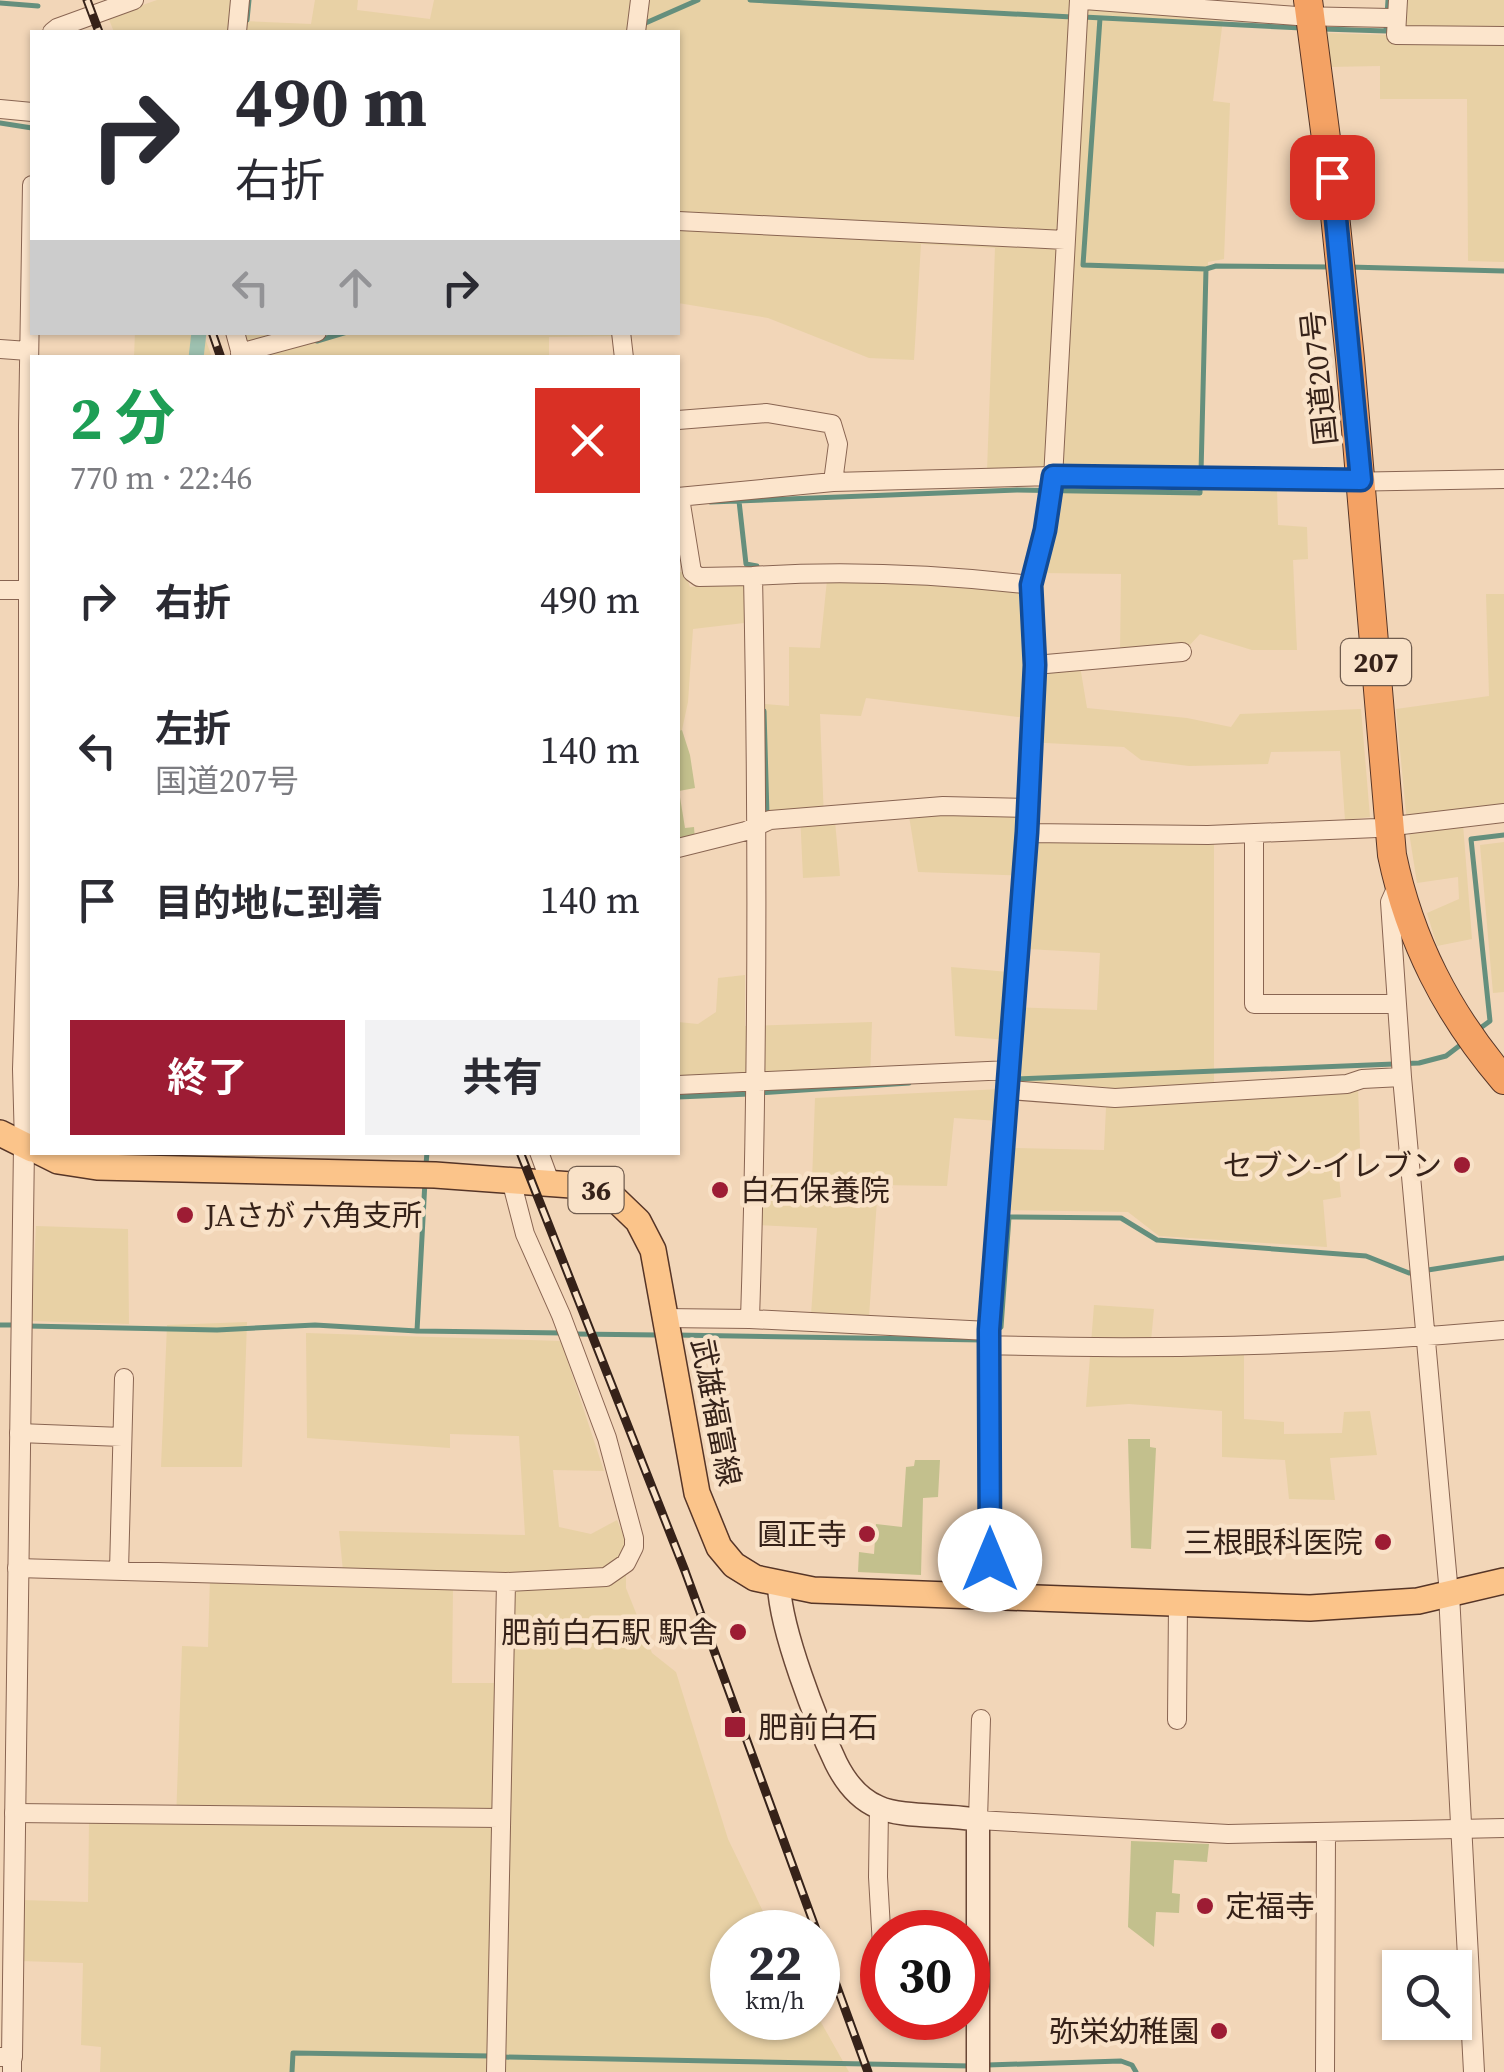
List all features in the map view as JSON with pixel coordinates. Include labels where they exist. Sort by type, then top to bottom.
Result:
[{"type":"highway","name":"国道207号","points":[[1311,19],[1341,270],[1388,826],[1398,884],[1439,990],[1469,1037],[1504,1080]]},
{"type":"main road","name":"武雄福富線","points":[[0,1133],[30,1148]]},
{"type":"main road","name":"武雄福富線","points":[[44,1155],[58,1162],[97,1168],[415,1170],[584,1186],[613,1197],[638,1221],[652,1250],[686,1442],[707,1523],[718,1547],[734,1564],[755,1578],[779,1586],[1310,1608],[1383,1604],[1504,1580]]},
{"type":"main road","points":[[779,1586],[785,1624],[837,1765],[857,1794],[879,1808],[978,1820],[975,1910]]},
{"type":"street","points":[[54,30],[108,4],[134,0]]},
{"type":"street","points":[[236,30],[240,0]]},
{"type":"street","points":[[636,30],[639,4]]},
{"type":"street","points":[[990,1596],[990,1337],[1027,832],[1035,665],[1031,585],[1052,486],[1080,8],[1311,19],[1392,13],[1396,35],[1504,36]]},
{"type":"street","points":[[0,109],[30,112]]},
{"type":"street","points":[[680,221],[1064,246]]},
{"type":"street","points":[[30,268],[30,506]]},
{"type":"street","points":[[241,355],[307,335]]},
{"type":"street","points":[[0,348],[28,351]]},
{"type":"street","points":[[680,420],[768,412],[832,424],[838,444],[832,482]]},
{"type":"street","points":[[680,503],[832,482],[1052,486],[1200,478],[1504,479]]},
{"type":"street","points":[[680,508],[692,572],[699,577],[823,572],[937,575],[1031,585]]},
{"type":"street","points":[[750,1319],[761,827],[758,576]]},
{"type":"street","points":[[0,590],[30,584]]},
{"type":"street","points":[[1035,665],[1182,652]]},
{"type":"street","points":[[680,847],[761,827],[943,806],[1028,808]]},
{"type":"street","points":[[1027,832],[1254,833],[1388,826],[1504,813]]},
{"type":"street","points":[[1254,833],[1254,1004],[1396,1004]]},
{"type":"street","points":[[1398,884],[1390,902],[1396,1004],[1448,1594],[1474,2072]]},
{"type":"street","points":[[30,885],[26,1078],[30,1125]]},
{"type":"street","points":[[680,1086],[1009,1080],[1115,1098],[1346,1084],[1401,1069]]},
{"type":"street","points":[[8,2062],[17,1568],[9,1478],[19,1433],[32,1155]]},
{"type":"street","points":[[540,1155],[550,1182]]},
{"type":"street","points":[[17,1568],[506,1582],[606,1578],[626,1563],[634,1546],[607,1438],[526,1234],[511,1180]]},
{"type":"street","points":[[666,1328],[750,1319],[1100,1349],[1250,1346],[1504,1330]]},
{"type":"street","points":[[119,1570],[124,1378]]},
{"type":"street","points":[[19,1433],[122,1437]]},
{"type":"street","points":[[496,2062],[506,1582]]},
{"type":"street","points":[[1177,1720],[1178,1603]]},
{"type":"street","points":[[980,1719],[978,1820],[1228,1834],[1463,1835],[1504,1828]]},
{"type":"street","points":[[879,1808],[880,1910]]},
{"type":"street","points":[[14,1814],[500,1818]]},
{"type":"street","points":[[1325,2072],[1326,1833]]},
{"type":"shaded area","points":[[157,0],[246,0],[244,21],[311,24],[315,0],[358,0],[357,10],[430,19],[434,0],[1181,0],[1223,19],[1213,101],[1230,103],[1224,259],[1208,262],[1201,487],[1277,488],[1278,525],[1307,527],[1308,559],[1293,560],[1297,650],[1252,650],[1200,634],[1188,647],[1120,653],[1121,574],[1041,573],[1061,471],[987,471],[995,248],[921,244],[914,360],[869,358],[768,318],[680,303],[680,30],[113,30],[108,17]]},
{"type":"shaded area","points":[[1394,0],[1504,0],[1504,262],[1468,261],[1467,99],[1380,99],[1380,66],[1329,67],[1327,33],[1392,35]]},
{"type":"shaded area","points":[[135,335],[204,335],[211,355],[134,355]]},
{"type":"shaded area","points":[[230,335],[622,335],[549,337],[549,355],[237,355]]},
{"type":"shaded area","points":[[680,572],[685,572],[690,587],[747,583],[744,623],[693,629],[682,730]]},
{"type":"shaded area","points":[[827,580],[1025,587],[1032,666],[1080,666],[1087,708],[1187,718],[1231,727],[1240,714],[1361,709],[1370,817],[1345,820],[1340,751],[1271,752],[1268,764],[1189,766],[1141,760],[1124,747],[1026,742],[1027,718],[866,698],[861,716],[820,714],[824,820],[835,821],[840,876],[803,878],[800,813],[753,823],[751,703],[789,706],[789,647],[820,648]]},
{"type":"shaded area","points":[[1486,594],[1504,594],[1504,819],[1463,824],[1472,939],[1437,946],[1427,913],[1459,899],[1458,877],[1417,883],[1396,709],[1489,696]]},
{"type":"shaded area","points":[[680,730],[690,755],[695,788],[680,791]]},
{"type":"shaded area","points":[[680,797],[685,828],[694,827],[695,840],[680,843]]},
{"type":"shaded area","points":[[1023,812],[1023,834],[1214,840],[1214,1095],[1358,1085],[1360,1148],[1337,1156],[1341,1197],[1323,1200],[1327,1247],[1159,1236],[1128,1212],[1006,1210],[1012,1148],[1104,1150],[1107,1087],[1022,1086],[1004,1075],[1009,1040],[955,1036],[951,967],[1009,972],[1010,1007],[1097,1010],[1100,953],[1027,949],[1030,876],[918,872],[909,816]]},
{"type":"shaded area","points":[[1504,842],[1504,992],[1493,993],[1480,845]]},
{"type":"shaded area","points":[[745,975],[745,1026],[872,1022],[870,1080],[680,1090],[680,1022],[698,1024],[716,1012],[718,978]]},
{"type":"shaded area","points":[[1001,1089],[999,1121],[954,1118],[947,1186],[878,1185],[869,1317],[811,1315],[817,1228],[759,1225],[759,1181],[812,1181],[815,1098]]},
{"type":"shaded area","points":[[36,1226],[128,1229],[129,1324],[31,1321]]},
{"type":"shaded area","points":[[1094,1305],[1154,1309],[1150,1352],[1244,1351],[1244,1419],[1284,1422],[1284,1434],[1342,1433],[1344,1412],[1370,1411],[1377,1455],[1330,1458],[1335,1500],[1289,1499],[1285,1460],[1222,1457],[1222,1411],[1129,1404],[1086,1407]]},
{"type":"shaded area","points":[[247,1322],[242,1467],[161,1467],[167,1325]]},
{"type":"shaded area","points":[[306,1333],[561,1341],[604,1471],[553,1470],[559,1527],[591,1534],[617,1520],[626,1541],[626,1588],[652,1653],[676,1672],[728,1839],[762,1910],[710,1910],[710,2040],[831,2040],[849,2072],[100,2072],[101,2047],[81,2045],[83,1963],[20,1961],[21,1900],[88,1902],[89,1822],[176,1821],[182,1646],[208,1647],[210,1577],[344,1581],[339,1531],[525,1535],[519,1436],[450,1434],[450,1448],[307,1438]],"holes":[[[453,1587],[513,1587],[509,1683],[452,1683]]]},
{"type":"shaded area","points":[[1128,1439],[1150,1439],[1150,1447],[1156,1448],[1151,1549],[1131,1548]]},
{"type":"shaded area","points":[[915,1460],[940,1460],[938,1497],[923,1498],[921,1575],[858,1572],[859,1552],[874,1554],[876,1524],[902,1527],[906,1467],[914,1466]]},
{"type":"shaded area","points":[[1131,1841],[1209,1844],[1207,1862],[1174,1860],[1172,1893],[1180,1894],[1179,1913],[1156,1912],[1154,1947],[1128,1927]]},
{"type":"waterway","points":[[247,20],[249,0]]},
{"type":"waterway","points":[[641,25],[698,0]]},
{"type":"waterway","points":[[750,0],[1072,17]]},
{"type":"waterway","points":[[1323,29],[1386,31],[1388,0]]},
{"type":"waterway","points":[[0,3],[38,6]]},
{"type":"waterway","points":[[1083,17],[1302,28]]},
{"type":"waterway","points":[[1100,18],[1083,265],[1206,269],[1333,267]]},
{"type":"waterway","points":[[0,123],[30,128]]},
{"type":"waterway","points":[[1349,267],[1504,271]]},
{"type":"waterway","points":[[1201,473],[1206,269]]},
{"type":"waterway","points":[[196,355],[199,335]]},
{"type":"waterway","points":[[317,341],[337,335]]},
{"type":"waterway","points":[[710,502],[1017,490],[1200,493],[1200,484]]},
{"type":"waterway","points":[[739,501],[746,564],[757,566],[758,570]]},
{"type":"waterway","points":[[764,711],[767,815]]},
{"type":"waterway","points":[[1479,1029],[1490,1021],[1471,839],[1504,835]]},
{"type":"waterway","points":[[1015,1079],[1419,1063],[1446,1056],[1463,1043]]},
{"type":"waterway","points":[[760,1093],[909,1083]]},
{"type":"waterway","points":[[680,1097],[749,1094]]},
{"type":"waterway","points":[[426,1165],[427,1155]]},
{"type":"waterway","points":[[28,1326],[217,1330],[315,1325],[417,1331],[425,1181]]},
{"type":"waterway","points":[[996,1331],[1001,1327],[1009,1217],[1121,1218],[1157,1240],[1366,1256],[1409,1273],[1504,1258]]},
{"type":"waterway","points":[[0,1325],[17,1325]]},
{"type":"waterway","points":[[417,1331],[564,1333]]},
{"type":"waterway","points":[[575,1334],[659,1335]]},
{"type":"waterway","points":[[675,1335],[983,1340]]},
{"type":"waterway","points":[[292,2072],[293,2053],[491,2056]]},
{"type":"waterway","points":[[502,2057],[971,2066]]},
{"type":"waterway","points":[[987,2065],[1121,2061],[1132,2065],[1136,2072]]},
{"type":"railway","points":[[87,0],[98,30]]},
{"type":"railway","points":[[213,335],[220,355]]},
{"type":"railway","points":[[521,1155],[685,1571],[868,2072]]},
{"type":"place","name":"セブン-イレブン","points":[[1462,1165]]},
{"type":"place","name":"白石保養院","points":[[720,1190]]},
{"type":"place","name":"JAさが 六角支所","points":[[185,1215]]},
{"type":"place","name":"圓正寺","points":[[867,1534]]},
{"type":"place","name":"三根眼科医院","points":[[1383,1542]]},
{"type":"place","name":"肥前白石駅 駅舎","points":[[738,1632]]},
{"type":"place","name":"肥前白石","points":[[735,1727]]},
{"type":"place","name":"定福寺","points":[[1205,1906]]},
{"type":"place","name":"弥栄幼稚園","points":[[1219,2031]]},
{"type":"route","points":[[990,1560],[989,1330],[1027,832],[1035,665],[1031,585],[1052,497],[1053,476],[1361,480],[1332,177]]}]
